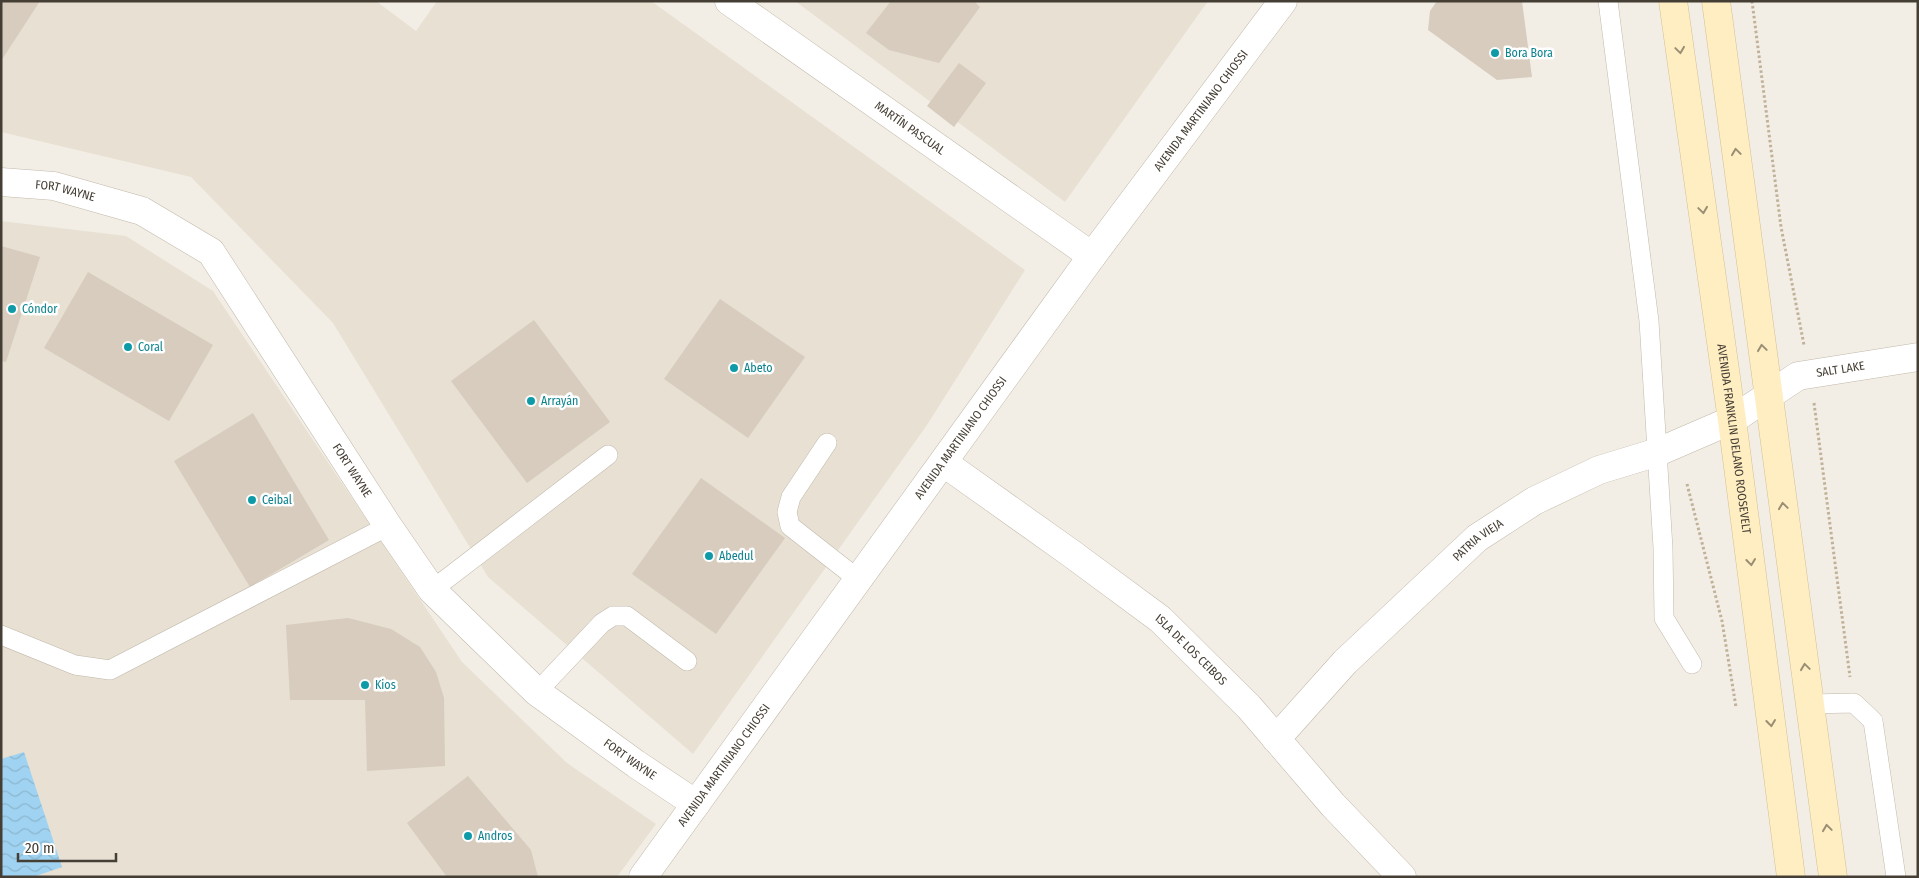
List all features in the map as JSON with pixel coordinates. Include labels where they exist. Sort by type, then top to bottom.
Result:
[{"type":"main road","name":"AVENIDA FRANKLIN DELANO ROOSEVELT","points":[[1673,1],[1732,420],[1791,877]]},
{"type":"main road","points":[[1716,1],[1833,877]]},
{"type":"street","name":"MARTÍN PASCUAL","points":[[729,1],[1092,256]]},
{"type":"street","name":"AVENIDA MARTINIANO CHIOSSI","points":[[643,877],[1092,256],[1283,1]]},
{"type":"street","name":"FORT WAYNE","points":[[1,182],[54,186],[142,211],[210,252],[388,526],[432,590],[537,692],[636,764],[696,804]]},
{"type":"street","name":"SALT LAKE","points":[[1732,420],[1798,376],[1918,357]]},
{"type":"street","name":"PATRIA VIEJA","points":[[1276,739],[1345,662],[1477,538],[1534,501],[1599,470],[1658,452],[1732,420]]},
{"type":"street","name":"ISLA DE LOS CEIBOS","points":[[944,463],[1160,619],[1249,707],[1333,805],[1402,877]]},
{"type":"lane","points":[[1608,1],[1648,321],[1658,452],[1663,548],[1664,618],[1692,664]]},
{"type":"lane","points":[[827,443],[790,497],[787,512],[790,526],[859,580]]},
{"type":"lane","points":[[432,590],[608,455]]},
{"type":"lane","points":[[1,635],[75,665],[110,670],[388,526]]},
{"type":"lane","points":[[537,692],[602,622],[613,616],[627,616],[687,661]]},
{"type":"lane","points":[[1810,704],[1854,703],[1873,721],[1896,877]]},
{"type":"shaded area","points":[[1,1],[376,1],[416,31],[437,1],[651,1],[1025,270],[927,425],[693,754],[488,577],[333,323],[191,177],[1,132]]},
{"type":"shaded area","points":[[795,1],[1208,1],[1065,202]]},
{"type":"shaded area","points":[[1,221],[126,236],[213,291],[462,662],[567,763],[656,824],[617,877],[1,877]]},
{"type":"water","points":[[24,752],[62,867],[33,877],[1,877],[1,759]]},
{"type":"building","points":[[1,1],[40,1],[1,61]]},
{"type":"building","points":[[891,1],[974,1],[980,7],[939,63],[889,50],[866,33]]},
{"type":"building","name":"Bora Bora","points":[[1437,1],[1522,1],[1532,77],[1497,80],[1428,30],[1430,11]]},
{"type":"building","points":[[959,63],[986,83],[954,127],[927,106]]},
{"type":"building","name":"Cóndor","points":[[1,246],[40,257],[6,362],[1,361]]},
{"type":"building","name":"Coral","points":[[88,272],[213,345],[169,421],[44,348]]},
{"type":"building","name":"Abeto","points":[[720,299],[805,357],[748,438],[664,379]]},
{"type":"building","name":"Arrayán","points":[[534,320],[610,422],[527,483],[451,381]]},
{"type":"building","name":"Ceibal","points":[[253,413],[329,540],[250,587],[174,461]]},
{"type":"building","name":"Abedul","points":[[701,478],[785,538],[716,634],[632,574]]},
{"type":"building","name":"Kios","points":[[348,618],[391,629],[420,647],[436,672],[444,698],[445,766],[367,771],[365,700],[290,700],[286,625]]},
{"type":"building","name":"Andros","points":[[468,776],[531,850],[538,877],[447,877],[407,823]]},
{"type":"place","name":"Bora Bora","points":[[1495,53]]},
{"type":"place","name":"Cóndor","points":[[12,309]]},
{"type":"place","name":"Coral","points":[[128,347]]},
{"type":"place","name":"Abeto","points":[[734,368]]},
{"type":"place","name":"Arrayán","points":[[531,401]]},
{"type":"place","name":"Ceibal","points":[[252,500]]},
{"type":"place","name":"Abedul","points":[[709,556]]},
{"type":"place","name":"Kios","points":[[365,685]]},
{"type":"place","name":"Andros","points":[[468,836]]}]
